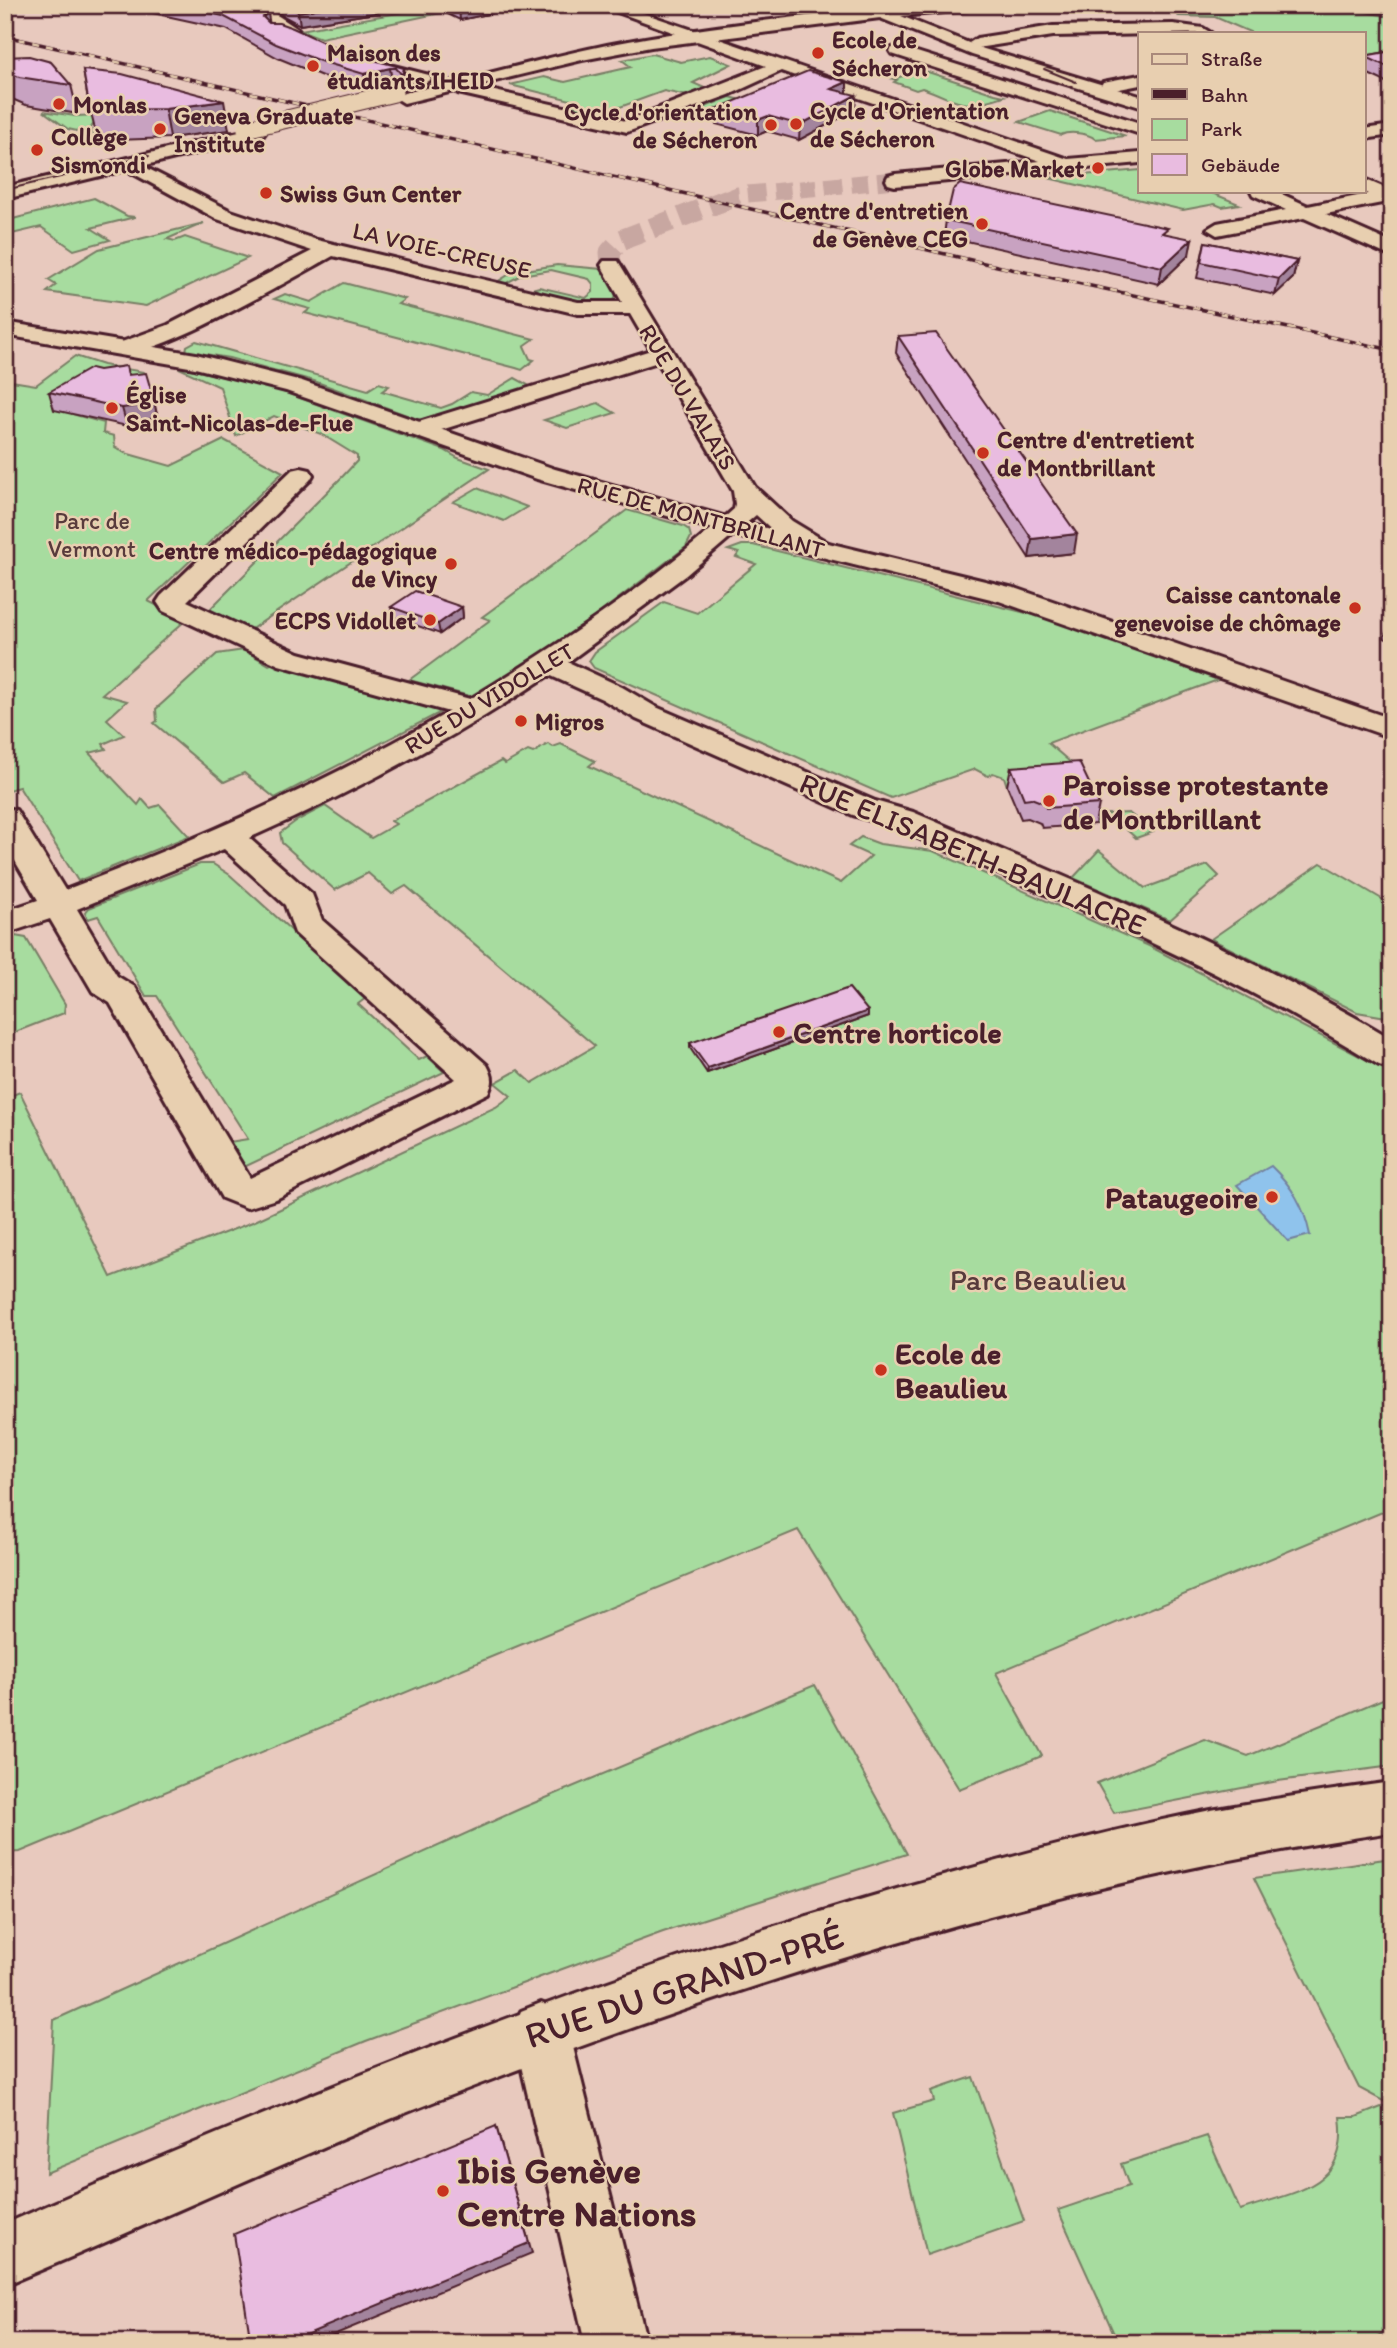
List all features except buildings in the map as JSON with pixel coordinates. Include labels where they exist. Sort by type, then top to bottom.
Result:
[{"type":"street","points":[[251,5],[284,30],[310,40]]},
{"type":"street","points":[[5,185],[123,161],[399,95],[690,34],[887,9],[967,5]]},
{"type":"street","points":[[1370,5],[1392,6]]},
{"type":"street","points":[[617,6],[663,32]]},
{"type":"street","points":[[887,9],[936,35],[978,52],[1101,88],[1138,95]]},
{"type":"street","points":[[887,9],[1138,101]]},
{"type":"street","points":[[977,43],[1032,33],[1069,31],[1173,29],[1196,32]]},
{"type":"street","points":[[399,95],[488,69],[663,32],[690,34],[1068,165]]},
{"type":"street","points":[[936,35],[892,54],[1138,128]]},
{"type":"street","points":[[338,54],[423,79]]},
{"type":"street","points":[[464,89],[627,127],[698,101],[780,66]]},
{"type":"street","points":[[826,81],[852,75]]},
{"type":"street","points":[[1031,111],[1101,88],[1138,80]]},
{"type":"street","points":[[970,131],[992,124]]},
{"type":"street","points":[[1366,134],[1392,130]]},
{"type":"street","points":[[895,180],[1138,158]]},
{"type":"street","points":[[5,193],[123,161]]},
{"type":"street","name":"LA VOIE-CREUSE","points":[[123,161],[228,217],[335,251],[578,309],[635,308]]},
{"type":"street","points":[[1366,179],[1391,195]]},
{"type":"street","points":[[1366,186],[1391,195]]},
{"type":"street","points":[[1262,192],[1392,251]]},
{"type":"street","points":[[1217,229],[1391,195]]},
{"type":"street","points":[[127,348],[190,327],[335,251]]},
{"type":"street","name":"RUE DU VALAIS","points":[[611,265],[745,491],[748,504],[745,512],[730,526]]},
{"type":"street","points":[[163,355],[190,327]]},
{"type":"street","name":"RUE DE MONTBRILLANT","points":[[5,328],[163,355],[240,371],[294,386],[546,474],[730,526],[1008,596],[1392,729]]},
{"type":"street","points":[[417,430],[662,354]]},
{"type":"street","points":[[301,475],[171,602],[173,606],[289,659],[476,710]]},
{"type":"street","points":[[745,491],[783,526],[821,550]]},
{"type":"street","name":"RUE DU VIDOLLET","points":[[5,923],[58,905],[228,836],[371,768],[476,710],[549,664],[730,526]]},
{"type":"street","name":"RUE ELISABETH-BAULACRE","points":[[549,664],[612,693],[646,713],[864,808],[902,819],[1172,939],[1300,1003],[1392,1056]]},
{"type":"street","points":[[5,817],[105,984],[123,995],[236,1188],[247,1193],[262,1189],[475,1084],[474,1074],[307,925],[300,901],[228,836]]},
{"type":"street","name":"RUE DU GRAND-PRÉ","points":[[5,2255],[174,2179],[541,2031],[825,1936],[1040,1874],[1184,1841],[1392,1807]]},
{"type":"street","points":[[541,2031],[615,2343]]},
{"type":"green space","points":[[444,5],[479,5],[321,38],[300,30]]},
{"type":"green space","points":[[1186,7],[1354,10],[1392,17],[1392,60],[1366,62],[1366,32],[1250,32],[1215,17],[1179,16]]},
{"type":"green space","points":[[652,54],[681,62],[710,56],[731,64],[693,83],[707,89],[692,97],[664,91],[598,115],[569,109],[575,101],[510,85],[544,77],[565,82],[631,67],[622,60]]},
{"type":"green space","points":[[922,70],[1004,96],[976,103],[959,103],[922,88],[916,90],[894,82],[897,80],[893,79]]},
{"type":"green space","points":[[730,97],[757,104],[712,122],[685,115]]},
{"type":"green space","points":[[43,111],[75,116],[100,115],[90,129],[95,135],[68,129]]},
{"type":"green space","points":[[1050,111],[1126,136],[1095,139],[1078,133],[1061,135],[1019,122]]},
{"type":"green space","points":[[1138,170],[1138,192],[1209,192],[1239,204],[1222,207],[1215,204],[1183,210],[1048,178]]},
{"type":"green space","points":[[94,198],[127,216],[135,217],[91,228],[110,240],[74,250],[41,227],[8,235],[5,233],[5,221]]},
{"type":"green space","points":[[204,223],[167,239],[175,241],[185,237],[248,258],[146,306],[47,292],[56,285],[48,280],[99,249]]},
{"type":"green space","points":[[557,265],[602,269],[616,293],[615,299],[583,305],[528,290],[539,287],[586,298],[593,292],[593,284],[589,279],[551,270],[521,275],[501,286],[494,284],[513,272]]},
{"type":"green space","points":[[344,283],[405,299],[398,304],[534,339],[524,346],[530,359],[534,360],[522,370],[305,313],[310,309],[274,299],[285,294],[311,302]]},
{"type":"green space","points":[[196,341],[368,390],[379,383],[389,386],[382,391],[441,408],[471,392],[487,395],[515,378],[528,385],[526,388],[420,420],[314,381],[229,358],[186,351],[187,346]]},
{"type":"green space","name":"Parc de Vermont","points":[[75,356],[103,365],[144,372],[146,381],[69,401],[72,414],[104,423],[103,433],[114,436],[115,447],[125,453],[171,466],[224,440],[283,472],[148,601],[186,620],[102,694],[127,701],[107,719],[124,735],[103,744],[106,749],[89,753],[138,805],[142,799],[150,808],[160,805],[189,836],[78,881],[19,787],[5,791],[5,380],[36,385]]},
{"type":"green space","points":[[181,369],[275,389],[489,469],[250,630],[208,611],[343,476],[357,461],[357,456],[321,434],[274,416],[236,436],[220,387]]},
{"type":"green space","points":[[598,403],[615,413],[567,428],[544,420]]},
{"type":"green space","points":[[477,488],[527,507],[504,521],[453,502]]},
{"type":"green space","points":[[627,510],[683,526],[689,530],[691,537],[686,547],[581,627],[473,697],[409,680],[490,620],[482,617]]},
{"type":"green space","points":[[742,545],[753,545],[1054,620],[1218,680],[1048,743],[1070,762],[1020,786],[1007,786],[1004,777],[993,773],[988,776],[975,769],[891,798],[594,668],[589,661],[595,652],[664,602],[697,613],[756,564],[736,557],[739,553],[728,550]]},
{"type":"green space","points":[[244,650],[269,665],[276,662],[445,710],[275,798],[244,773],[224,782],[154,723],[157,721],[156,709],[217,654]]},
{"type":"green space","name":"Parc Beaulieu","points":[[548,744],[553,747],[561,744],[595,761],[589,766],[841,883],[871,856],[849,846],[861,837],[880,844],[933,851],[1149,946],[1392,1073],[1392,1508],[996,1673],[1042,1756],[959,1789],[798,1530],[20,1852],[5,1853],[5,1098],[20,1092],[111,1277],[255,1221],[496,1107],[511,1096],[495,1083],[518,1070],[532,1083],[595,1046],[406,886],[392,894],[368,873],[335,890],[282,843],[280,833],[325,806],[371,838],[396,824],[391,821],[501,761],[505,764]]},
{"type":"green space","points":[[1129,813],[1153,832],[1136,838],[1118,822],[1095,824],[1091,815]]},
{"type":"green space","points":[[1099,850],[1145,888],[1208,865],[1219,876],[1170,920],[1073,878]]},
{"type":"green space","points":[[1321,863],[1392,905],[1392,1018],[1357,1012],[1211,939]]},
{"type":"green space","points":[[200,864],[213,864],[230,875],[366,998],[358,1004],[419,1060],[427,1056],[444,1072],[242,1168],[223,1143],[248,1139],[157,996],[146,996],[98,916],[88,919],[85,913],[89,908]]},
{"type":"green space","points":[[15,936],[26,938],[65,1004],[64,1013],[5,1036],[5,939]]},
{"type":"green space","points":[[815,1685],[907,1854],[663,1932],[366,2041],[46,2173],[54,2020],[522,1808]]},
{"type":"green space","points":[[1392,1695],[1392,1766],[1278,1781],[1114,1813],[1097,1783],[1205,1740],[1248,1756]]},
{"type":"green space","points":[[1392,1858],[1392,2343],[1385,2333],[1367,2343],[1097,2343],[1115,2336],[1058,2210],[1129,2186],[1121,2164],[1207,2136],[1240,2210],[1280,2198],[1314,2183],[1327,2173],[1336,2159],[1341,2141],[1340,2117],[1356,2117],[1389,2104],[1359,2088],[1254,1878]]},
{"type":"green space","points":[[973,2077],[1024,2221],[927,2255],[893,2113],[934,2101],[931,2091]]},
{"type":"water","name":"Pataugeoire","points":[[1271,1166],[1296,1197],[1310,1235],[1288,1241],[1237,1185]]},
{"type":"tunnel","points":[[423,79],[464,89]]},
{"type":"tunnel","points":[[728,199],[738,195],[895,180]]},
{"type":"tunnel","points":[[611,265],[610,252],[621,240],[728,199]]},
{"type":"tunnel","points":[[723,201],[728,199]]},
{"type":"tram line","points":[[1044,69],[1076,82]]},
{"type":"tram line","points":[[5,190],[149,156]]},
{"type":"railway","points":[[5,36],[997,266],[1392,350]]},
{"type":"place","name":"Ecole de Sécheron","points":[[818,53]]},
{"type":"place","name":"Maison des étudiants IHEID","points":[[313,66]]},
{"type":"place","name":"Monlas","points":[[59,104]]},
{"type":"place","name":"Cycle d'Orientation de Sécheron","points":[[796,124]]},
{"type":"place","name":"Cycle d'orientation de Sécheron","points":[[771,125]]},
{"type":"place","name":"Geneva Graduate Institute","points":[[160,129]]},
{"type":"place","name":"Collège Sismondi","points":[[37,150]]},
{"type":"place","name":"Globe Market","points":[[1098,168]]},
{"type":"place","name":"Swiss Gun Center","points":[[266,193]]},
{"type":"place","name":"Centre d'entretien de Genève CEG","points":[[982,224]]},
{"type":"place","name":"Église Saint-Nicolas-de-Flue","points":[[112,408]]},
{"type":"place","name":"Centre d'entretient de Montbrillant","points":[[983,453]]},
{"type":"place","name":"Centre médico-pédagogique de Vincy","points":[[451,564]]},
{"type":"place","name":"Caisse cantonale genevoise de chômage","points":[[1355,608]]},
{"type":"place","name":"ECPS Vidollet","points":[[430,620]]},
{"type":"place","name":"Migros","points":[[521,721]]},
{"type":"place","name":"Paroisse protestante de Montbrillant","points":[[1049,801]]},
{"type":"place","name":"Centre horticole","points":[[779,1032]]},
{"type":"place","name":"Pataugeoire","points":[[1272,1197]]},
{"type":"place","name":"Ecole de Beaulieu","points":[[881,1370]]},
{"type":"place","name":"Ibis Genève Centre Nations","points":[[443,2191]]}]
